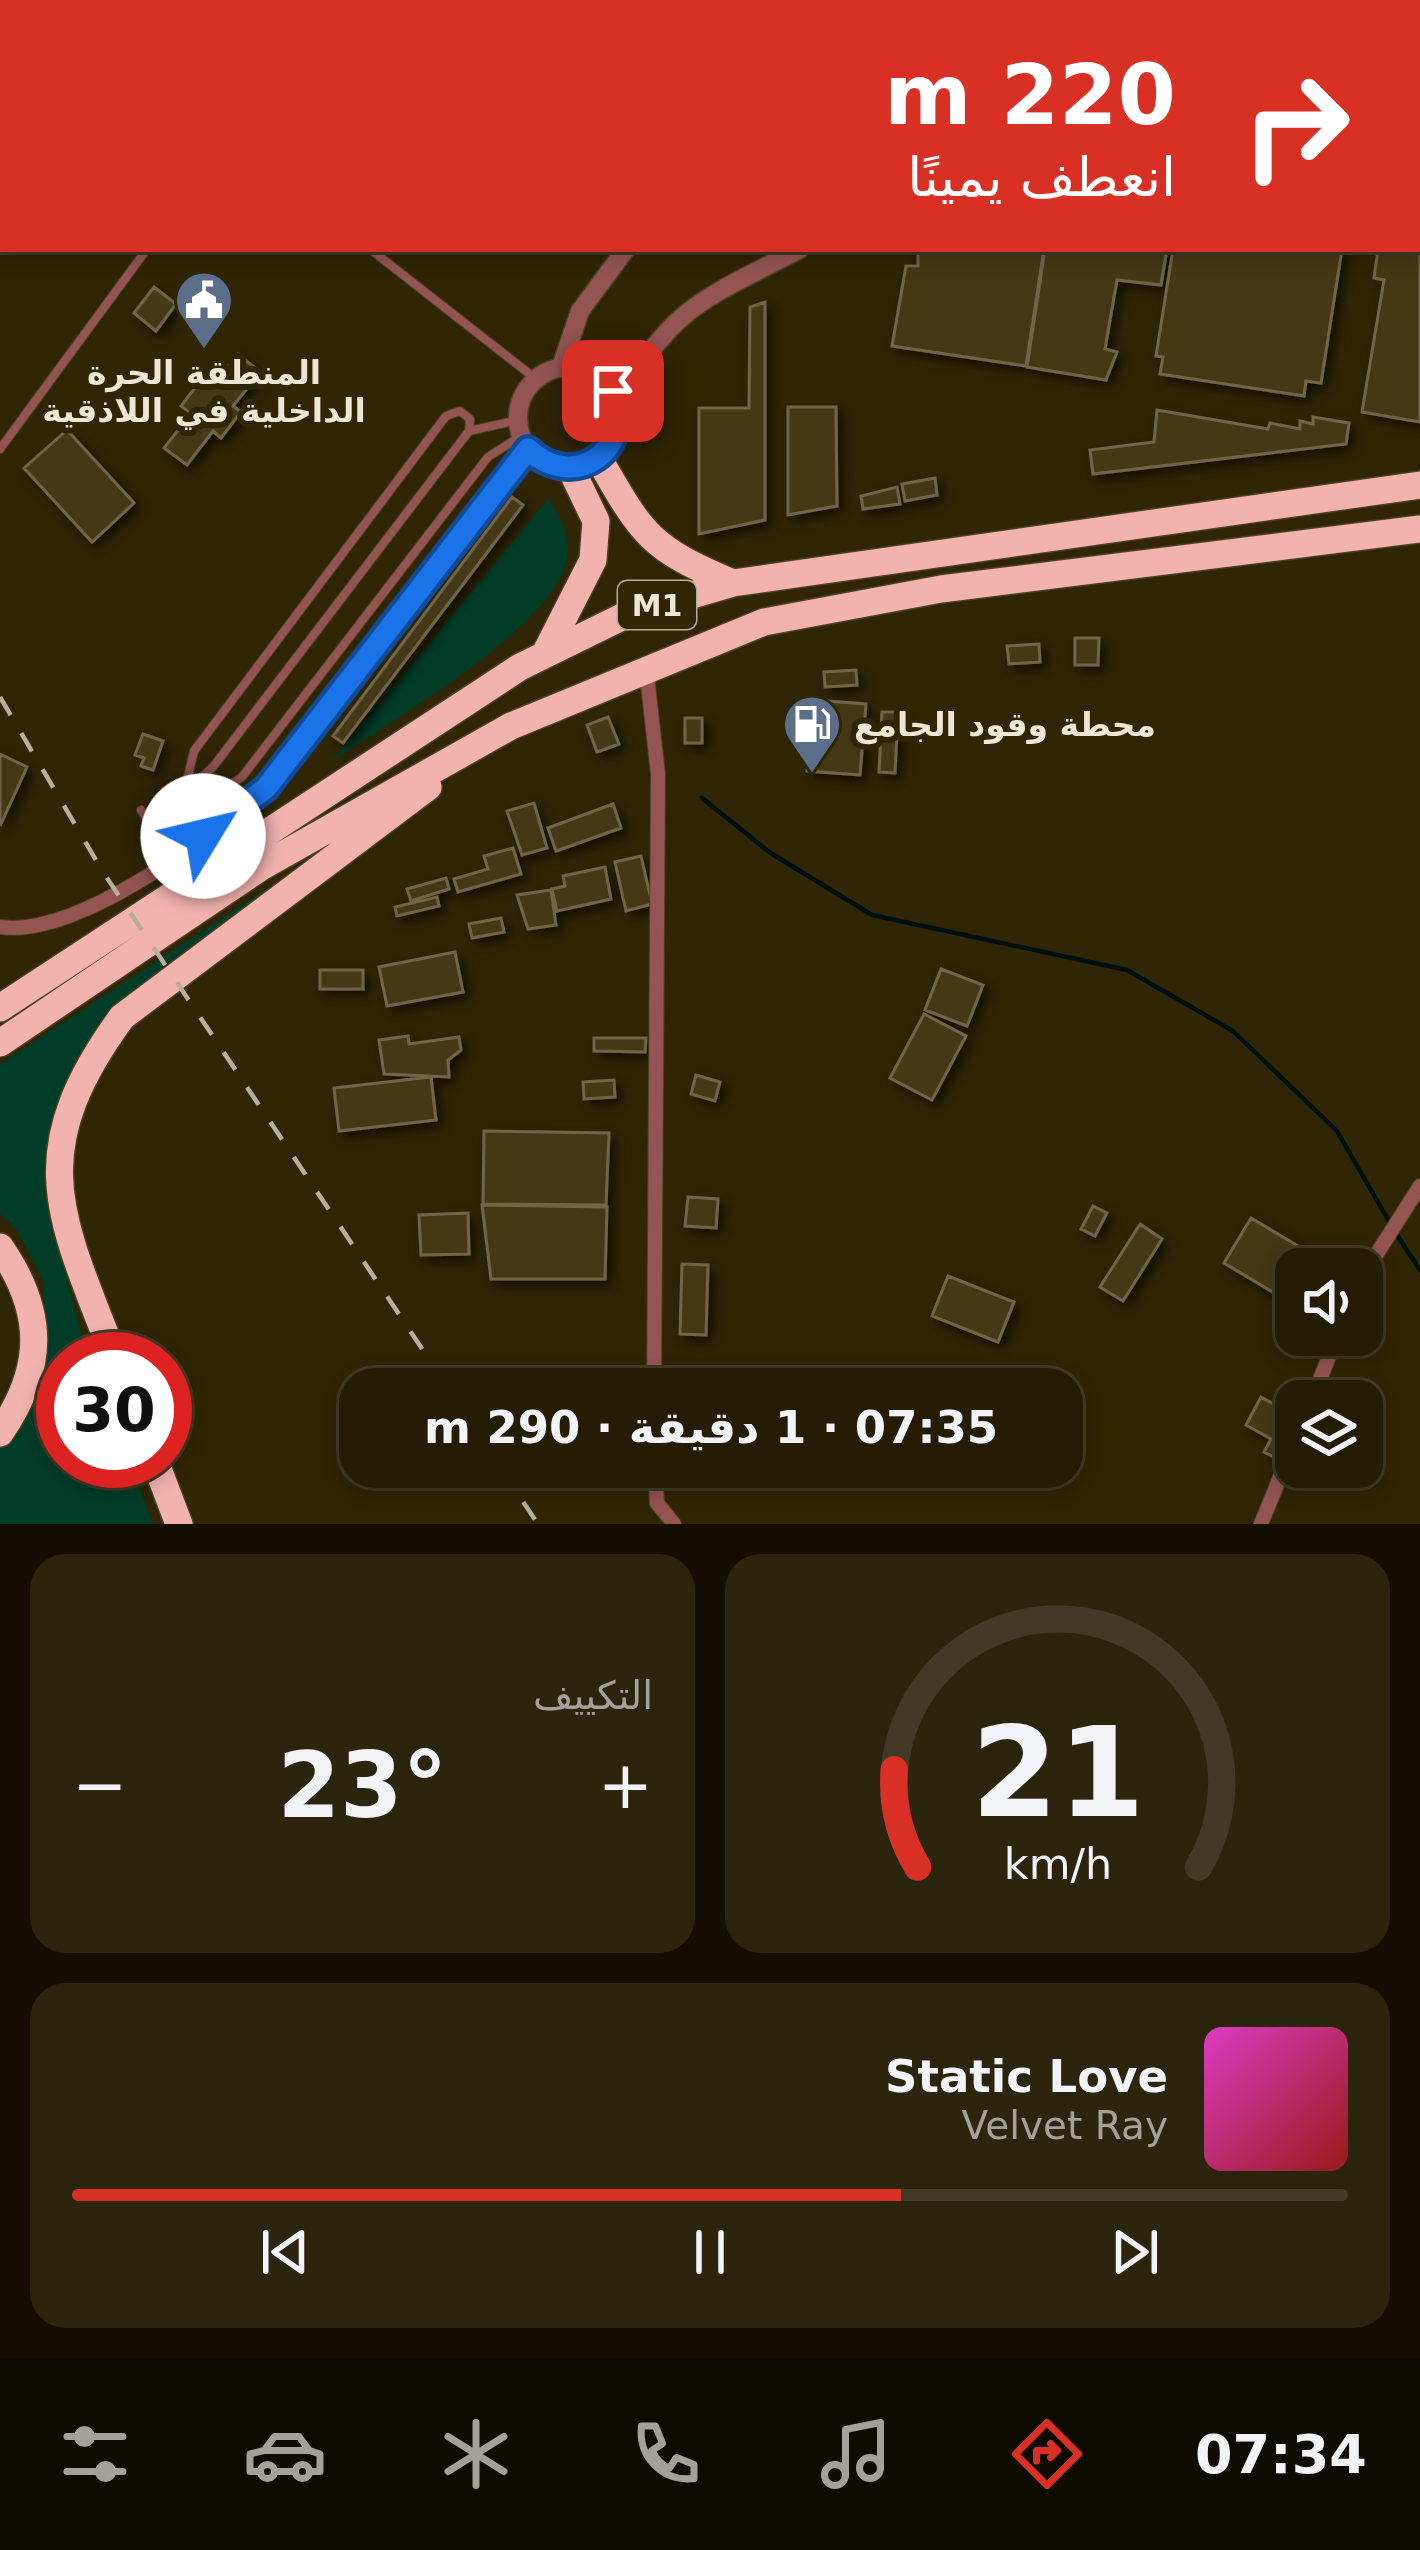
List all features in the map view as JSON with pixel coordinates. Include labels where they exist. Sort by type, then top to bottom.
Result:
[{"type":"highway","points":[[599,459],[640,531],[670,556],[733,583]]},
{"type":"highway","points":[[545,654],[593,560],[596,521],[571,469]]},
{"type":"highway","name":"M1","points":[[0,1008],[545,654],[630,613],[733,583],[1420,485]]},
{"type":"highway","name":"M1","points":[[0,1043],[261,867],[511,726],[764,622],[941,589],[1420,529]]},
{"type":"highway","points":[[105,1332],[61,1220],[58,1166],[64,1116],[87,1065],[122,1017],[402,811],[465,755]]},
{"type":"highway","points":[[0,1246],[26,1292],[34,1347],[32,1377],[0,1432]]},
{"type":"highway","points":[[165,1488],[179,1524]]},
{"type":"street","points":[[561,367],[580,311],[624,252]]},
{"type":"street","points":[[618,405],[603,379],[576,367],[561,367],[536,379],[519,405],[522,435],[540,460],[571,469],[599,459],[617,435],[618,405],[646,351],[691,306],[794,252]]},
{"type":"street","points":[[0,927],[17,929],[80,916],[266,788],[522,435]]},
{"type":"street","points":[[646,667],[658,774],[654,1368]]},
{"type":"street","points":[[1380,1248],[1420,1186]]},
{"type":"street","points":[[656,1488],[657,1503],[674,1524]]},
{"type":"street","points":[[1261,1524],[1276,1488]]},
{"type":"lane","points":[[0,449],[145,252]]},
{"type":"lane","points":[[374,252],[536,379]]},
{"type":"lane","points":[[184,793],[213,767],[470,431],[470,418],[460,411],[446,416],[194,751],[184,793],[183,802],[198,807],[242,777],[488,457],[522,435]]},
{"type":"lane","points":[[470,431],[522,435]]},
{"type":"lane","points":[[142,810],[171,857]]},
{"type":"green space","points":[[549,498],[566,534],[567,559],[556,586],[533,614],[467,671],[331,762]]},
{"type":"green space","points":[[280,880],[148,985],[103,1029],[72,1073],[54,1123],[51,1184],[63,1261],[82,1332],[45,1332],[43,1280],[17,1230],[0,1214],[0,1064]]},
{"type":"green space","points":[[36,1385],[36,1488],[139,1488],[153,1524],[0,1524],[0,1444]]},
{"type":"building","points":[[918,252],[1044,252],[1026,366],[892,346],[906,266],[918,266]]},
{"type":"building","points":[[1045,252],[1166,252],[1161,285],[1117,280],[1105,349],[1117,352],[1106,380],[1027,367]]},
{"type":"building","points":[[1173,252],[1342,252],[1321,383],[1306,381],[1304,396],[1160,374],[1163,357],[1156,356]]},
{"type":"building","points":[[1378,252],[1420,252],[1420,422],[1362,412],[1384,280],[1374,278]]},
{"type":"building","points":[[154,287],[176,304],[156,331],[134,313]]},
{"type":"building","points":[[765,302],[765,520],[699,534],[699,408],[749,408],[750,307]]},
{"type":"building","points":[[238,354],[260,372],[233,406],[241,412],[221,438],[213,431],[187,465],[164,448],[191,414],[181,406],[204,376],[214,384]]},
{"type":"building","points":[[788,407],[836,407],[837,506],[788,515]]},
{"type":"building","points":[[1157,410],[1268,429],[1270,423],[1300,429],[1300,421],[1313,424],[1313,417],[1349,423],[1346,444],[1093,474],[1090,450],[1154,442]]},
{"type":"building","points":[[67,430],[134,503],[92,542],[24,468]]},
{"type":"building","points":[[935,478],[937,495],[905,501],[902,484]]},
{"type":"building","points":[[897,487],[900,504],[863,509],[861,496]]},
{"type":"building","points":[[512,497],[523,505],[343,743],[333,736]]},
{"type":"building","points":[[1075,638],[1099,638],[1098,665],[1075,665]]},
{"type":"building","points":[[1039,644],[1040,662],[1009,664],[1007,646]]},
{"type":"building","points":[[856,670],[857,685],[825,687],[824,672]]},
{"type":"building","points":[[813,700],[866,704],[860,775],[807,771]]},
{"type":"building","points":[[882,712],[898,712],[895,773],[879,772]]},
{"type":"building","points":[[608,717],[619,744],[597,752],[587,725]]},
{"type":"building","points":[[685,718],[702,718],[702,743],[685,743]]},
{"type":"building","points":[[143,734],[163,741],[153,770],[141,766],[144,758],[135,755]]},
{"type":"building","points":[[0,754],[27,767],[0,826]]},
{"type":"building","points":[[534,803],[547,848],[522,855],[507,811]]},
{"type":"building","points":[[613,804],[621,828],[556,851],[548,828]]},
{"type":"building","points":[[179,806],[192,821],[178,833],[165,818]]},
{"type":"building","points":[[513,848],[521,874],[458,892],[454,879],[488,869],[484,856]]},
{"type":"building","points":[[641,856],[652,904],[626,911],[615,862]]},
{"type":"building","points":[[605,867],[611,899],[557,911],[552,889],[565,886],[563,876]]},
{"type":"building","points":[[446,878],[449,889],[411,901],[407,889]]},
{"type":"building","points":[[551,890],[556,925],[528,929],[517,895]]},
{"type":"building","points":[[437,897],[439,906],[397,916],[395,907]]},
{"type":"building","points":[[501,918],[504,932],[472,938],[469,924]]},
{"type":"building","points":[[455,952],[463,992],[387,1006],[379,967]]},
{"type":"building","points":[[941,969],[983,985],[967,1026],[925,1010]]},
{"type":"building","points":[[320,970],[363,970],[363,989],[320,989]]},
{"type":"building","points":[[924,1014],[966,1036],[932,1100],[890,1078]]},
{"type":"building","points":[[408,1036],[409,1044],[459,1037],[461,1050],[448,1060],[449,1077],[384,1074],[379,1040]]},
{"type":"building","points":[[594,1038],[646,1038],[645,1052],[594,1051]]},
{"type":"building","points":[[696,1075],[720,1082],[715,1101],[691,1094]]},
{"type":"building","points":[[431,1077],[436,1120],[339,1131],[334,1088]]},
{"type":"building","points":[[614,1080],[615,1097],[584,1099],[583,1082]]},
{"type":"building","points":[[484,1131],[609,1133],[606,1205],[483,1204]]},
{"type":"building","points":[[688,1197],[718,1199],[716,1228],[685,1226]]},
{"type":"building","points":[[482,1205],[607,1207],[605,1279],[491,1279]]},
{"type":"building","points":[[1093,1206],[1107,1213],[1095,1236],[1081,1229]]},
{"type":"building","points":[[468,1213],[469,1254],[421,1255],[419,1215]]},
{"type":"building","points":[[1251,1218],[1301,1248],[1275,1248],[1275,1293],[1224,1263]]},
{"type":"building","points":[[1140,1224],[1162,1239],[1123,1301],[1100,1287]]},
{"type":"building","points":[[682,1264],[708,1265],[706,1335],[680,1334]]},
{"type":"building","points":[[948,1276],[1014,1302],[998,1342],[932,1316]]},
{"type":"building","points":[[1261,1397],[1275,1405],[1275,1458],[1264,1452],[1271,1439],[1246,1425]]},
{"type":"waterway","points":[[702,798],[769,852],[872,915],[1127,970],[1233,1031],[1337,1131],[1390,1223]]},
{"type":"waterway","points":[[1395,1232],[1420,1270]]},
{"type":"railway","points":[[0,697],[103,872],[435,1368]]},
{"type":"railway","points":[[514,1488],[538,1524]]},
{"type":"place","name":"المنطقة الحرة الداخلية في اللاذقية","points":[[204,351]]},
{"type":"place","name":"محطة وقود الجامع","points":[[812,775]]},
{"type":"route","points":[[203,836],[266,788],[528,449],[555,467],[571,469],[586,466],[610,448],[620,420],[613,391]]}]
